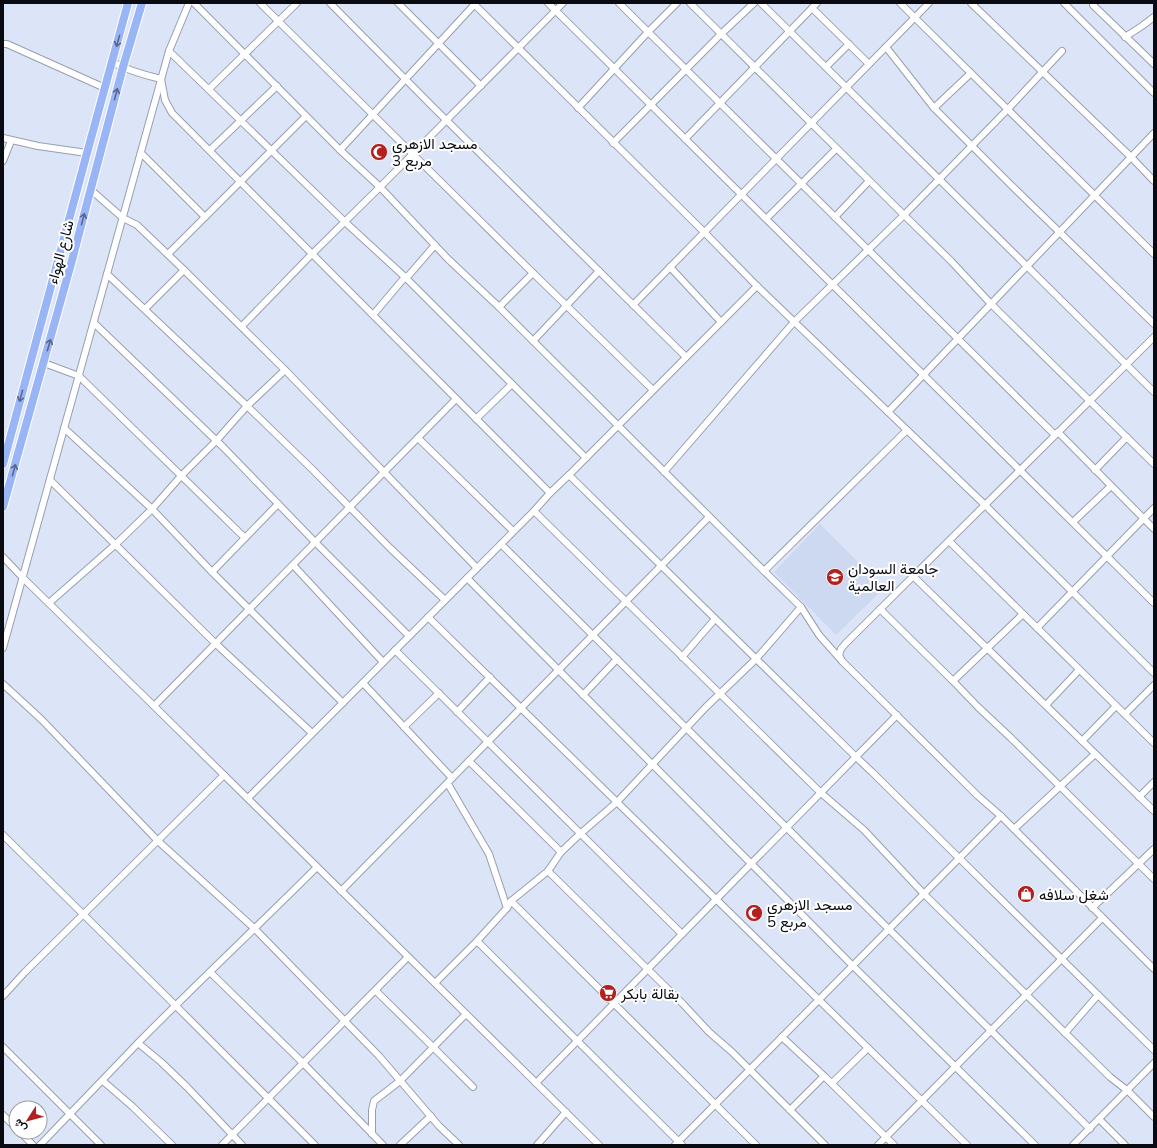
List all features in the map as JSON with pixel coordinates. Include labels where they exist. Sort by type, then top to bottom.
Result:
[{"type":"main road","name":"شارع الهواء","points":[[3,464],[128,3]]},
{"type":"main road","name":"شارع الهواء","points":[[3,507],[44,363],[123,67],[142,3]]},
{"type":"street","points":[[3,648],[169,50],[189,3]]},
{"type":"street","points":[[194,3],[340,150],[380,187],[448,259],[499,307],[801,607],[819,635],[842,661],[978,796],[1001,816],[1154,969]]},
{"type":"street","points":[[260,3],[566,306],[654,390]]},
{"type":"street","points":[[209,89],[297,3]]},
{"type":"street","points":[[330,3],[686,357]]},
{"type":"street","points":[[398,3],[481,86]]},
{"type":"street","points":[[548,3],[1154,603]]},
{"type":"street","points":[[242,326],[563,3]]},
{"type":"street","points":[[620,3],[835,217],[1154,529]]},
{"type":"street","points":[[578,108],[648,32],[677,3]]},
{"type":"street","points":[[690,3],[836,149],[947,257],[991,304],[1154,464]]},
{"type":"street","points":[[613,142],[754,3]]},
{"type":"street","points":[[761,3],[1154,392]]},
{"type":"street","points":[[685,139],[817,3]]},
{"type":"street","points":[[900,3],[1154,254]]},
{"type":"street","points":[[633,305],[929,3]]},
{"type":"street","points":[[971,3],[1154,181]]},
{"type":"street","points":[[1064,3],[1154,93]]},
{"type":"street","points":[[1093,3],[1125,37],[1154,64]]},
{"type":"street","points":[[340,150],[473,4],[757,286],[985,505],[1154,673]]},
{"type":"street","points":[[812,8],[869,64]]},
{"type":"street","points":[[1125,37],[1154,17]]},
{"type":"street","points":[[3,44],[105,88]]},
{"type":"street","points":[[826,67],[849,44]]},
{"type":"street","points":[[886,47],[934,108],[1154,324]]},
{"type":"street","points":[[169,50],[345,222],[405,277],[586,458]]},
{"type":"street","points":[[664,472],[794,322],[904,215],[1008,109],[1062,51]]},
{"type":"street","points":[[112,62],[151,77],[162,79]]},
{"type":"street","points":[[934,108],[971,73]]},
{"type":"street","points":[[162,79],[165,100],[172,113],[550,493]]},
{"type":"street","points":[[210,150],[277,86]]},
{"type":"street","points":[[168,254],[306,116]]},
{"type":"street","points":[[888,412],[1154,133]]},
{"type":"street","points":[[3,138],[11,141],[87,153]]},
{"type":"street","points":[[3,161],[11,141]]},
{"type":"street","points":[[766,219],[836,149]]},
{"type":"street","points":[[141,153],[205,217]]},
{"type":"street","points":[[835,217],[869,181]]},
{"type":"street","points":[[91,190],[123,218],[137,225],[242,326],[477,568]]},
{"type":"street","points":[[373,315],[405,277],[409,275],[435,245]]},
{"type":"street","points":[[670,267],[721,322]]},
{"type":"street","points":[[145,310],[184,270]]},
{"type":"street","points":[[533,341],[599,271]]},
{"type":"street","points":[[499,307],[533,273]]},
{"type":"street","points":[[107,274],[247,406],[390,548],[445,600]]},
{"type":"street","points":[[248,798],[757,286]]},
{"type":"street","points":[[94,323],[216,441],[409,636]]},
{"type":"street","points":[[842,661],[839,655],[846,643],[1154,337]]},
{"type":"street","points":[[44,363],[79,376],[246,538]]},
{"type":"street","points":[[49,603],[116,544],[152,509],[247,406],[286,370]]},
{"type":"street","points":[[476,419],[512,384]]},
{"type":"street","points":[[154,706],[456,399]]},
{"type":"street","points":[[64,428],[152,509],[212,572],[343,703]]},
{"type":"street","points":[[764,571],[907,430]]},
{"type":"street","points":[[1095,470],[1127,437]]},
{"type":"street","points":[[418,438],[513,531]]},
{"type":"street","points":[[569,476],[1154,1050]]},
{"type":"street","points":[[50,480],[215,643],[312,734]]},
{"type":"street","points":[[1072,522],[1111,486]]},
{"type":"street","points":[[212,572],[278,504]]},
{"type":"street","points":[[1037,628],[1154,508]]},
{"type":"street","points":[[534,511],[821,793],[864,830],[924,894],[1110,1077],[1128,1091],[1154,1117]]},
{"type":"street","points":[[341,891],[448,784],[487,742],[709,517]]},
{"type":"street","points":[[948,541],[1154,743]]},
{"type":"street","points":[[501,544],[1090,1129]]},
{"type":"street","points":[[3,558],[599,1145]]},
{"type":"street","points":[[293,565],[383,662]]},
{"type":"street","points":[[913,576],[1154,812]]},
{"type":"street","points":[[467,578],[853,966],[1035,1145]]},
{"type":"street","points":[[435,983],[477,941],[511,901],[548,870],[561,852],[617,802],[686,728],[756,659],[801,607]]},
{"type":"street","points":[[880,609],[1154,879]]},
{"type":"street","points":[[953,681],[1023,614]]},
{"type":"street","points":[[428,617],[967,1145]]},
{"type":"street","points":[[682,657],[716,619]]},
{"type":"street","points":[[395,650],[682,934]]},
{"type":"street","points":[[583,695],[617,659]]},
{"type":"street","points":[[1046,706],[1079,670]]},
{"type":"street","points":[[457,712],[490,677]]},
{"type":"street","points":[[363,683],[452,778]]},
{"type":"street","points":[[3,684],[42,720],[158,841],[255,929],[379,1056],[439,1126],[459,1145]]},
{"type":"street","points":[[1125,714],[1154,685]]},
{"type":"street","points":[[404,726],[439,694]]},
{"type":"street","points":[[1082,741],[1116,706]]},
{"type":"street","points":[[536,1083],[897,715]]},
{"type":"street","points":[[1014,829],[1095,754]]},
{"type":"street","points":[[469,761],[561,852]]},
{"type":"street","points":[[3,996],[25,972],[224,775]]},
{"type":"street","points":[[1140,797],[1154,782]]},
{"type":"street","points":[[448,784],[489,854],[506,908]]},
{"type":"street","points":[[477,941],[678,1144],[1001,816]]},
{"type":"street","points":[[3,835],[84,914],[314,1145]]},
{"type":"street","points":[[1092,908],[1154,849]]},
{"type":"street","points":[[40,1145],[175,1005],[255,929],[317,867]]},
{"type":"street","points":[[548,870],[709,1032],[750,1070],[825,1145]]},
{"type":"street","points":[[511,901],[756,1145]]},
{"type":"street","points":[[878,1145],[1102,918]]},
{"type":"street","points":[[222,1145],[408,957]]},
{"type":"street","points":[[210,972],[383,1145]]},
{"type":"street","points":[[376,991],[473,1087]]},
{"type":"street","points":[[1066,1033],[1098,995]]},
{"type":"street","points":[[372,1134],[372,1110],[374,1101],[400,1081],[466,1014]]},
{"type":"street","points":[[782,1037],[832,1083],[894,1145]]},
{"type":"street","points":[[138,1043],[161,1062],[187,1087],[242,1145]]},
{"type":"street","points":[[3,1048],[101,1145]]},
{"type":"street","points":[[832,1083],[868,1048]]},
{"type":"street","points":[[1073,1145],[1154,1064]]},
{"type":"street","points":[[790,1110],[824,1076]]},
{"type":"street","points":[[103,1081],[133,1107],[172,1145]]},
{"type":"street","points":[[537,1145],[566,1112]]},
{"type":"street","points":[[400,1145],[431,1116]]},
{"type":"street","points":[[1099,1119],[1125,1145]]},
{"type":"shaded area","points":[[820,524],[884,588],[836,635],[774,572]]},
{"type":"place","name":"مسجد الازهري مربع 3","points":[[379,152]]},
{"type":"place","name":"جامعة السودان العالمية","points":[[835,577]]},
{"type":"place","name":"شغل سلافه","points":[[1026,894]]},
{"type":"place","name":"مسجد الازهري مربع 5","points":[[754,913]]},
{"type":"place","name":"بقالة بابكر","points":[[608,993]]}]
